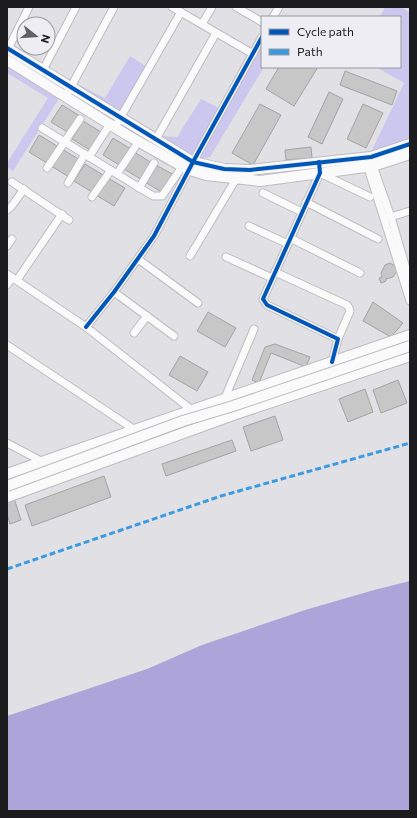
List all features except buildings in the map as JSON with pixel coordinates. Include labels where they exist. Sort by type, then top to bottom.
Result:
[{"type":"main road","points":[[7,48],[156,139],[188,166],[250,170],[319,167],[369,162],[410,154]]},
{"type":"main road","points":[[7,60],[113,126],[206,175],[260,181],[319,167]]},
{"type":"main road","points":[[369,162],[410,144]]},
{"type":"main road","points":[[7,474],[410,335]]},
{"type":"main road","points":[[7,486],[183,421],[233,406],[410,346]]},
{"type":"main road","points":[[7,497],[233,415],[410,356]]},
{"type":"main road","points":[[226,399],[233,415]]},
{"type":"main road","points":[[7,492],[209,418],[220,420]]},
{"type":"street","points":[[7,48],[29,7]]},
{"type":"street","points":[[43,70],[76,7]]},
{"type":"street","points":[[66,96],[114,7]]},
{"type":"street","points":[[172,7],[253,54]]},
{"type":"street","points":[[202,24],[212,7]]},
{"type":"street","points":[[236,7],[261,21]]},
{"type":"street","points":[[274,16],[279,7]]},
{"type":"street","points":[[68,183],[87,156],[120,117],[181,12]]},
{"type":"street","points":[[156,139],[216,33]]},
{"type":"street","points":[[86,327],[114,292],[154,236],[188,166],[261,39]]},
{"type":"street","points":[[47,168],[80,119]]},
{"type":"street","points":[[42,128],[153,196],[162,196],[188,166]]},
{"type":"street","points":[[92,197],[135,147]]},
{"type":"street","points":[[369,162],[408,279],[410,301]]},
{"type":"street","points":[[139,188],[154,163]]},
{"type":"street","points":[[338,339],[266,305],[263,299],[302,212],[319,167],[370,197]]},
{"type":"street","points":[[190,256],[236,179]]},
{"type":"street","points":[[12,182],[69,220]]},
{"type":"street","points":[[7,210],[11,207],[24,189]]},
{"type":"street","points":[[263,193],[302,212]]},
{"type":"street","points":[[306,202],[378,239]]},
{"type":"street","points":[[387,218],[410,211]]},
{"type":"street","points":[[7,286],[12,277],[62,214]]},
{"type":"street","points":[[249,226],[289,241],[360,273]]},
{"type":"street","points":[[7,246],[12,239]]},
{"type":"street","points":[[226,257],[347,305],[350,311],[338,339],[332,362]]},
{"type":"street","points":[[138,259],[198,303]]},
{"type":"street","points":[[12,277],[86,327],[193,411]]},
{"type":"street","points":[[114,292],[174,336]]},
{"type":"street","points":[[134,333],[147,316]]},
{"type":"street","points":[[226,399],[254,329]]},
{"type":"street","points":[[7,345],[135,430]]},
{"type":"street","points":[[7,443],[43,462]]},
{"type":"shaded area","points":[[385,7],[402,7],[410,13],[410,139],[372,150],[404,83],[378,68],[401,68],[401,16],[380,16]]},
{"type":"shaded area","points":[[261,45],[261,68],[263,68],[210,157],[167,165],[63,102],[79,85],[105,98],[130,56],[152,70],[127,115],[163,136],[177,137],[201,99],[223,110]]},
{"type":"shaded area","points":[[7,65],[60,97],[13,171],[7,167],[7,163],[48,98],[7,73]]},
{"type":"shaded area","points":[[410,581],[410,811],[7,811],[7,716],[147,669],[202,645],[305,610]]},
{"type":"marked path","points":[[7,569],[221,496],[410,443]]},
{"type":"cycle path","points":[[86,327],[114,292],[154,236],[261,39]]},
{"type":"cycle path","points":[[7,48],[193,162],[224,169],[250,170],[371,157],[410,144]]},
{"type":"cycle path","points":[[319,162],[320,173],[263,299],[267,305],[338,339],[332,362]]}]
